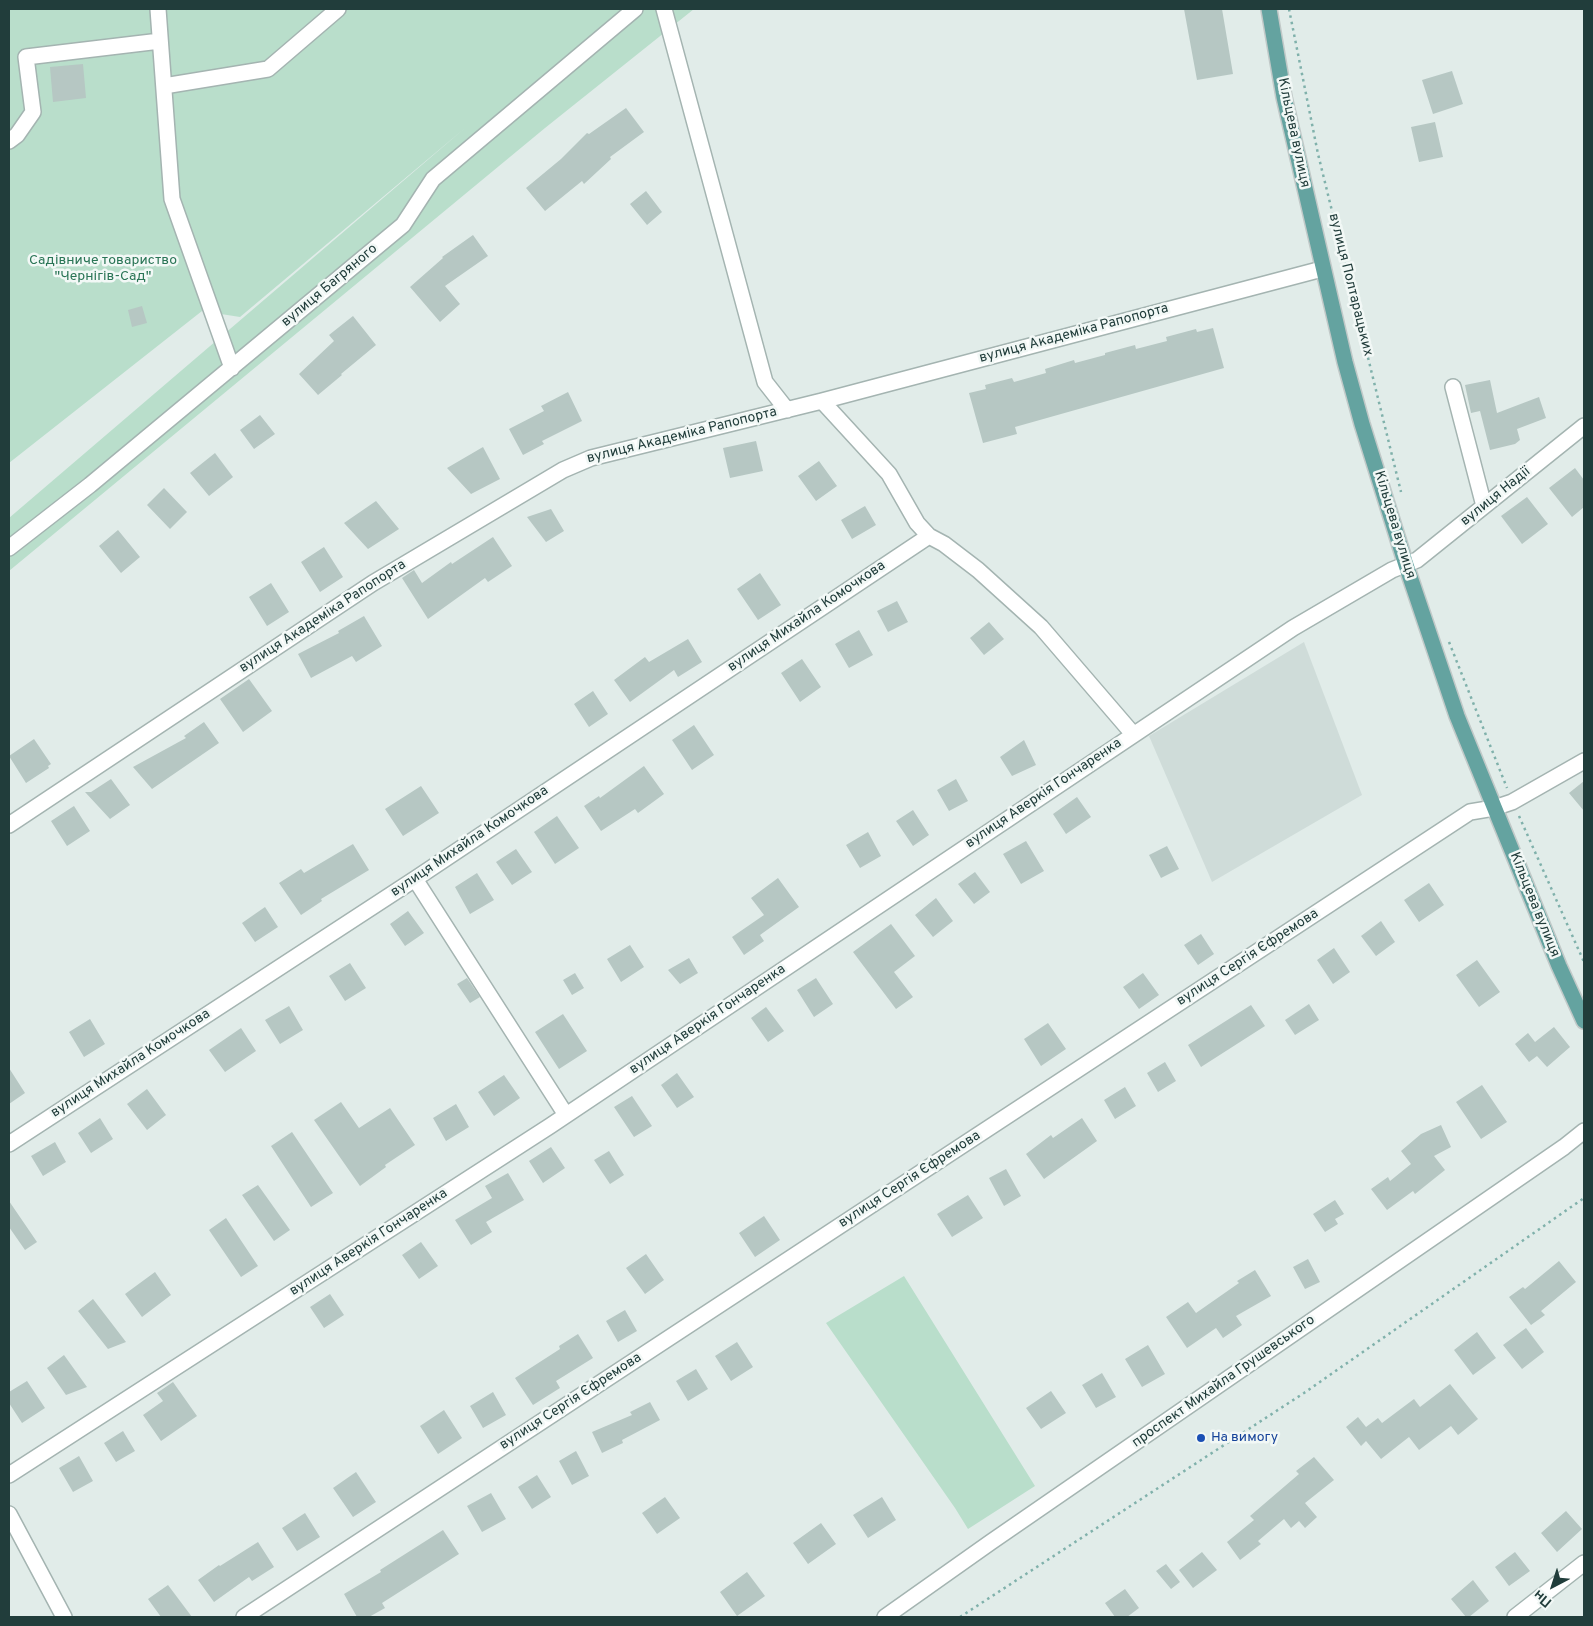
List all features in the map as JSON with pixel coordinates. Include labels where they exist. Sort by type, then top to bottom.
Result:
[{"type":"main road","name":"Кільцева вулиця","points":[[1268,9],[1284,97],[1322,269],[1362,424],[1406,565],[1457,716],[1559,966],[1584,1021]]},
{"type":"street","points":[[158,9],[172,199],[232,368]]},
{"type":"street","points":[[164,86],[268,68],[338,9]]},
{"type":"street","name":"вулиця Багряного","points":[[9,548],[90,485],[403,225],[433,179],[635,9]]},
{"type":"street","points":[[664,9],[765,382],[787,410]]},
{"type":"street","points":[[9,141],[16,135],[33,112],[26,57],[160,41]]},
{"type":"street","name":"вулиця Академіка Рапопорта","points":[[9,825],[373,583],[563,470],[591,458],[822,401],[1322,269]]},
{"type":"street","points":[[1453,387],[1484,506]]},
{"type":"street","points":[[822,401],[888,474],[918,523],[929,536],[944,544],[978,570],[1041,627],[1133,734]]},
{"type":"street","name":"вулиця Надії","points":[[1406,565],[1417,560],[1584,426]]},
{"type":"street","name":"вулиця Михайла Комочкова","points":[[9,1144],[415,879],[929,536]]},
{"type":"street","name":"вулиця Аверкія Гончаренка","points":[[9,1475],[566,1115],[1293,628],[1392,570],[1406,565]]},
{"type":"street","name":"вулиця Сергія Єфремова","points":[[244,1617],[1470,812],[1494,808],[1512,802],[1584,761]]},
{"type":"street","points":[[415,879],[566,1115]]},
{"type":"street","name":"проспект Михайла Грушевського","points":[[1564,1148],[1584,1131]]},
{"type":"street","name":"проспект Михайла Грушевського","points":[[885,1617],[991,1542],[1584,1136]]},
{"type":"street","points":[[9,1514],[64,1617]]},
{"type":"street","points":[[1515,1617],[1584,1563]]},
{"type":"path","name":"вулиця Полтарацьких","points":[[1289,9],[1318,154],[1401,492]]},
{"type":"path","points":[[1449,640],[1512,802],[1584,962]]},
{"type":"path","points":[[960,1617],[1304,1393],[1584,1198]]},
{"type":"shaded area","points":[[1304,642],[1362,795],[1212,882],[1149,736]]},
{"type":"green space","name":"Садівниче товариство \"Чернігів-Сад\"","points":[[9,9],[694,9],[545,128],[9,571],[9,518],[465,128],[240,317],[202,311],[9,463]]},
{"type":"green space","points":[[904,1276],[1035,1486],[968,1529],[826,1323]]},
{"type":"building","points":[[1184,9],[1222,9],[1233,74],[1197,80]]},
{"type":"building","points":[[83,64],[86,98],[53,102],[50,67]]},
{"type":"building","points":[[1452,71],[1463,104],[1433,114],[1422,80]]},
{"type":"building","points":[[626,108],[644,132],[610,157],[611,159],[584,184],[582,181],[545,211],[526,188],[561,159],[587,133],[589,134]]},
{"type":"building","points":[[1435,122],[1443,157],[1419,162],[1411,127]]},
{"type":"building","points":[[646,191],[662,212],[647,225],[630,204]]},
{"type":"building","points":[[473,235],[488,256],[445,286],[460,304],[440,322],[410,287],[442,257]]},
{"type":"building","points":[[142,306],[147,323],[132,327],[128,310]]},
{"type":"building","points":[[353,316],[376,345],[318,395],[299,374],[334,341],[329,335]]},
{"type":"building","points":[[1213,328],[1224,368],[1015,427],[1017,434],[983,443],[969,393],[986,389],[985,385],[1012,378],[1014,382],[1046,373],[1045,369],[1074,360],[1075,363],[1135,345],[1136,349],[1167,341],[1166,337],[1196,329],[1197,332]]},
{"type":"building","points":[[1490,380],[1497,413],[1539,397],[1546,418],[1517,429],[1520,440],[1515,444],[1490,450],[1480,411],[1471,413],[1465,385]]},
{"type":"building","points":[[568,392],[582,421],[542,441],[544,444],[523,455],[509,429],[544,411],[541,406]]},
{"type":"building","points":[[260,415],[275,434],[254,449],[240,430]]},
{"type":"building","points":[[756,441],[763,471],[730,478],[723,448]]},
{"type":"building","points":[[483,447],[500,479],[471,494],[447,468]]},
{"type":"building","points":[[215,453],[233,477],[209,496],[190,473]]},
{"type":"building","points":[[819,461],[837,486],[816,501],[798,476]]},
{"type":"building","points":[[1575,468],[1584,480],[1584,507],[1572,517],[1549,488]]},
{"type":"building","points":[[164,488],[187,512],[170,529],[147,505]]},
{"type":"building","points":[[1527,497],[1548,524],[1522,544],[1501,516]]},
{"type":"building","points":[[376,501],[399,529],[368,549],[344,523]]},
{"type":"building","points":[[865,506],[876,525],[852,539],[841,520]]},
{"type":"building","points":[[551,509],[564,531],[546,542],[527,517]]},
{"type":"building","points":[[118,530],[140,557],[121,573],[99,546]]},
{"type":"building","points":[[493,537],[512,566],[488,582],[485,578],[428,619],[402,578],[414,570],[422,583],[451,562],[452,564]]},
{"type":"building","points":[[324,547],[343,577],[320,592],[301,562]]},
{"type":"building","points":[[760,573],[781,605],[758,620],[737,589]]},
{"type":"building","points":[[271,583],[289,612],[267,626],[249,597]]},
{"type":"building","points":[[897,601],[908,622],[888,632],[877,611]]},
{"type":"building","points":[[364,616],[382,646],[356,662],[352,656],[311,678],[298,654],[339,633],[338,631]]},
{"type":"building","points":[[989,622],[1004,639],[984,655],[970,638]]},
{"type":"building","points":[[859,630],[873,655],[849,668],[835,644]]},
{"type":"building","points":[[688,639],[702,662],[678,677],[674,670],[630,702],[614,680],[645,657],[649,662]]},
{"type":"building","points":[[802,659],[821,687],[800,702],[781,673]]},
{"type":"building","points":[[249,679],[272,711],[243,732],[220,699]]},
{"type":"building","points":[[593,691],[608,714],[589,727],[574,704]]},
{"type":"building","points":[[204,722],[219,743],[152,789],[133,767],[186,738],[184,736]]},
{"type":"building","points":[[694,725],[714,755],[692,770],[672,740]]},
{"type":"building","points":[[34,739],[51,764],[48,766],[49,768],[26,783],[9,756]]},
{"type":"building","points":[[1024,740],[1036,765],[1012,776],[1000,757]]},
{"type":"building","points":[[644,766],[664,794],[638,813],[635,809],[601,831],[584,806],[599,796],[600,798]]},
{"type":"building","points":[[111,779],[130,805],[110,819],[85,792],[91,792]]},
{"type":"building","points":[[956,779],[968,801],[949,811],[937,790]]},
{"type":"building","points":[[1584,781],[1584,811],[1569,793]]},
{"type":"building","points":[[421,786],[439,813],[403,836],[385,809]]},
{"type":"building","points":[[1077,797],[1091,817],[1066,834],[1053,814]]},
{"type":"building","points":[[74,806],[90,831],[67,846],[51,821]]},
{"type":"building","points":[[913,810],[929,835],[913,846],[896,821]]},
{"type":"building","points":[[557,816],[579,848],[555,864],[534,832]]},
{"type":"building","points":[[868,832],[881,856],[860,868],[846,845]]},
{"type":"building","points":[[1026,841],[1044,871],[1021,884],[1003,854]]},
{"type":"building","points":[[353,844],[369,870],[321,899],[322,901],[301,915],[279,883],[301,869],[304,873]]},
{"type":"building","points":[[1167,846],[1179,869],[1161,878],[1149,855]]},
{"type":"building","points":[[516,849],[532,872],[512,885],[496,862]]},
{"type":"building","points":[[975,872],[990,892],[974,904],[958,884]]},
{"type":"building","points":[[477,873],[494,900],[470,914],[455,887]]},
{"type":"building","points":[[778,878],[799,907],[760,935],[764,941],[744,955],[732,937],[764,915],[751,898]]},
{"type":"building","points":[[1429,883],[1444,905],[1419,922],[1404,900]]},
{"type":"building","points":[[936,898],[953,921],[933,937],[915,915]]},
{"type":"building","points":[[265,907],[278,927],[255,942],[242,923]]},
{"type":"building","points":[[408,911],[424,933],[405,946],[390,924]]},
{"type":"building","points":[[1381,921],[1395,942],[1376,956],[1361,936]]},
{"type":"building","points":[[891,924],[915,956],[894,972],[913,997],[896,1009],[853,952]]},
{"type":"building","points":[[1201,934],[1214,954],[1198,965],[1184,945]]},
{"type":"building","points":[[630,945],[644,967],[621,982],[607,959]]},
{"type":"building","points":[[1334,948],[1350,972],[1333,984],[1317,960]]},
{"type":"building","points":[[689,958],[698,973],[680,984],[668,970]]},
{"type":"building","points":[[1477,960],[1500,992],[1479,1007],[1456,975]]},
{"type":"building","points":[[350,963],[366,988],[345,1001],[329,976]]},
{"type":"building","points":[[575,973],[584,988],[572,995],[563,980]]},
{"type":"building","points":[[1143,973],[1159,995],[1139,1009],[1123,987]]},
{"type":"building","points":[[467,978],[480,997],[470,1003],[457,984]]},
{"type":"building","points":[[816,978],[833,1004],[814,1017],[797,990]]},
{"type":"building","points":[[1309,1004],[1319,1020],[1295,1035],[1285,1020]]},
{"type":"building","points":[[1251,1005],[1265,1026],[1201,1067],[1188,1045]]},
{"type":"building","points":[[289,1006],[303,1030],[280,1044],[265,1020]]},
{"type":"building","points":[[766,1007],[784,1031],[768,1042],[751,1018]]},
{"type":"building","points":[[563,1014],[587,1051],[559,1069],[535,1032]]},
{"type":"building","points":[[90,1019],[105,1044],[84,1057],[69,1032]]},
{"type":"building","points":[[1048,1023],[1066,1049],[1041,1066],[1024,1039]]},
{"type":"building","points":[[1554,1027],[1570,1047],[1547,1067],[1537,1056],[1529,1062],[1515,1044],[1528,1033],[1535,1042]]},
{"type":"building","points":[[241,1028],[256,1051],[225,1072],[209,1050]]},
{"type":"building","points":[[1165,1062],[1176,1081],[1158,1092],[1147,1073]]},
{"type":"building","points":[[9,1068],[25,1093],[9,1104]]},
{"type":"building","points":[[677,1073],[694,1097],[677,1108],[661,1085]]},
{"type":"building","points":[[504,1075],[520,1098],[494,1116],[478,1092]]},
{"type":"building","points":[[1482,1085],[1507,1122],[1481,1139],[1456,1102]]},
{"type":"building","points":[[1125,1087],[1136,1106],[1115,1119],[1104,1100]]},
{"type":"building","points":[[147,1089],[166,1115],[147,1130],[127,1104]]},
{"type":"building","points":[[632,1096],[652,1126],[634,1137],[614,1107]]},
{"type":"building","points":[[341,1102],[359,1128],[390,1108],[415,1145],[385,1165],[386,1167],[360,1186],[314,1120]]},
{"type":"building","points":[[456,1104],[469,1127],[446,1141],[433,1118]]},
{"type":"building","points":[[100,1118],[113,1139],[91,1153],[78,1133]]},
{"type":"building","points":[[1082,1118],[1097,1141],[1044,1179],[1026,1154],[1051,1135],[1053,1138]]},
{"type":"building","points":[[1441,1125],[1451,1147],[1434,1156],[1445,1170],[1415,1194],[1413,1191],[1387,1210],[1371,1189],[1388,1177],[1390,1181],[1411,1164],[1401,1151],[1421,1134]]},
{"type":"building","points":[[292,1132],[333,1193],[311,1207],[271,1146]]},
{"type":"building","points":[[55,1142],[66,1162],[43,1176],[31,1156]]},
{"type":"building","points":[[551,1147],[565,1168],[543,1183],[529,1161]]},
{"type":"building","points":[[609,1151],[624,1175],[610,1184],[594,1160]]},
{"type":"building","points":[[1006,1169],[1021,1196],[1004,1206],[989,1178]]},
{"type":"building","points":[[508,1173],[524,1200],[486,1222],[492,1232],[471,1245],[455,1220],[492,1198],[485,1186]]},
{"type":"building","points":[[258,1185],[290,1230],[274,1241],[242,1195]]},
{"type":"building","points":[[968,1195],[983,1218],[952,1237],[937,1214]]},
{"type":"building","points":[[1335,1200],[1344,1214],[1335,1219],[1338,1224],[1325,1232],[1313,1214]]},
{"type":"building","points":[[9,1201],[37,1242],[25,1250],[9,1227]]},
{"type":"building","points":[[764,1216],[780,1240],[755,1257],[739,1233]]},
{"type":"building","points":[[226,1218],[258,1266],[241,1277],[209,1230]]},
{"type":"building","points":[[421,1242],[438,1266],[419,1279],[402,1255]]},
{"type":"building","points":[[646,1254],[664,1280],[645,1294],[626,1268]]},
{"type":"building","points":[[1308,1259],[1320,1282],[1305,1289],[1293,1267]]},
{"type":"building","points":[[1559,1261],[1576,1282],[1541,1311],[1545,1315],[1531,1325],[1509,1297],[1523,1287],[1525,1289]]},
{"type":"building","points":[[1255,1270],[1271,1296],[1236,1316],[1242,1325],[1223,1338],[1216,1328],[1187,1348],[1166,1317],[1188,1302],[1196,1313],[1239,1283],[1237,1281]]},
{"type":"building","points":[[155,1272],[171,1295],[142,1317],[125,1294]]},
{"type":"building","points":[[330,1294],[344,1315],[324,1328],[310,1307]]},
{"type":"building","points":[[93,1299],[126,1342],[108,1349],[78,1311]]},
{"type":"building","points":[[625,1310],[637,1331],[618,1342],[606,1321]]},
{"type":"building","points":[[1526,1328],[1544,1352],[1522,1369],[1503,1345]]},
{"type":"building","points":[[1477,1332],[1496,1358],[1473,1375],[1454,1350]]},
{"type":"building","points":[[578,1334],[593,1358],[556,1381],[560,1388],[533,1405],[515,1378],[560,1349],[559,1346]]},
{"type":"building","points":[[737,1342],[753,1367],[731,1381],[715,1356]]},
{"type":"building","points":[[1148,1345],[1165,1374],[1142,1387],[1125,1359]]},
{"type":"building","points":[[64,1355],[87,1387],[66,1395],[47,1368]]},
{"type":"building","points":[[696,1369],[708,1389],[688,1401],[676,1381]]},
{"type":"building","points":[[1102,1373],[1116,1397],[1096,1408],[1082,1385]]},
{"type":"building","points":[[27,1381],[45,1408],[22,1423],[9,1403],[9,1392]]},
{"type":"building","points":[[173,1382],[197,1416],[161,1441],[143,1415],[163,1401],[157,1393]]},
{"type":"building","points":[[1450,1384],[1478,1419],[1458,1435],[1451,1426],[1419,1450],[1409,1437],[1381,1459],[1366,1441],[1361,1446],[1346,1427],[1358,1417],[1366,1427],[1378,1418],[1382,1423],[1414,1399],[1420,1407]]},
{"type":"building","points":[[1051,1391],[1066,1413],[1041,1429],[1026,1408]]},
{"type":"building","points":[[493,1392],[506,1415],[483,1428],[470,1406]]},
{"type":"building","points":[[650,1402],[660,1420],[622,1440],[623,1443],[602,1453],[592,1432],[632,1415],[630,1412]]},
{"type":"building","points":[[444,1410],[462,1438],[438,1454],[420,1426]]},
{"type":"building","points":[[123,1431],[135,1451],[116,1462],[104,1443]]},
{"type":"building","points":[[576,1451],[589,1476],[572,1485],[559,1461]]},
{"type":"building","points":[[79,1456],[93,1481],[73,1492],[59,1468]]},
{"type":"building","points":[[1314,1457],[1334,1480],[1305,1503],[1317,1517],[1305,1528],[1299,1521],[1291,1528],[1284,1519],[1258,1541],[1261,1544],[1240,1560],[1227,1542],[1254,1520],[1250,1516],[1299,1474],[1296,1471]]},
{"type":"building","points":[[356,1472],[376,1502],[353,1517],[333,1488]]},
{"type":"building","points":[[537,1475],[551,1497],[532,1509],[518,1487]]},
{"type":"building","points":[[491,1493],[506,1519],[482,1532],[467,1506]]},
{"type":"building","points":[[665,1497],[680,1518],[657,1534],[642,1513]]},
{"type":"building","points":[[882,1497],[896,1520],[868,1538],[853,1515]]},
{"type":"building","points":[[1566,1511],[1582,1529],[1557,1552],[1541,1533]]},
{"type":"building","points":[[305,1513],[320,1537],[297,1551],[282,1528]]},
{"type":"building","points":[[821,1523],[836,1544],[808,1564],[793,1543]]},
{"type":"building","points":[[443,1530],[459,1554],[382,1603],[385,1608],[369,1617],[357,1617],[344,1594],[381,1572],[380,1570]]},
{"type":"building","points":[[258,1542],[274,1567],[252,1581],[249,1577],[214,1602],[198,1580]]},
{"type":"building","points":[[1202,1552],[1217,1570],[1193,1588],[1179,1570]]},
{"type":"building","points":[[1515,1552],[1530,1571],[1509,1586],[1495,1567]]},
{"type":"building","points":[[1166,1564],[1180,1582],[1171,1589],[1156,1571]]},
{"type":"building","points":[[747,1572],[765,1596],[737,1616],[720,1592]]},
{"type":"building","points":[[1473,1580],[1489,1601],[1469,1617],[1466,1617],[1451,1599]]},
{"type":"building","points":[[168,1585],[192,1617],[161,1617],[148,1599]]},
{"type":"building","points":[[1125,1589],[1139,1608],[1127,1617],[1115,1617],[1105,1603]]},
{"type":"place","name":"На вимогу","points":[[1201,1438]]}]
